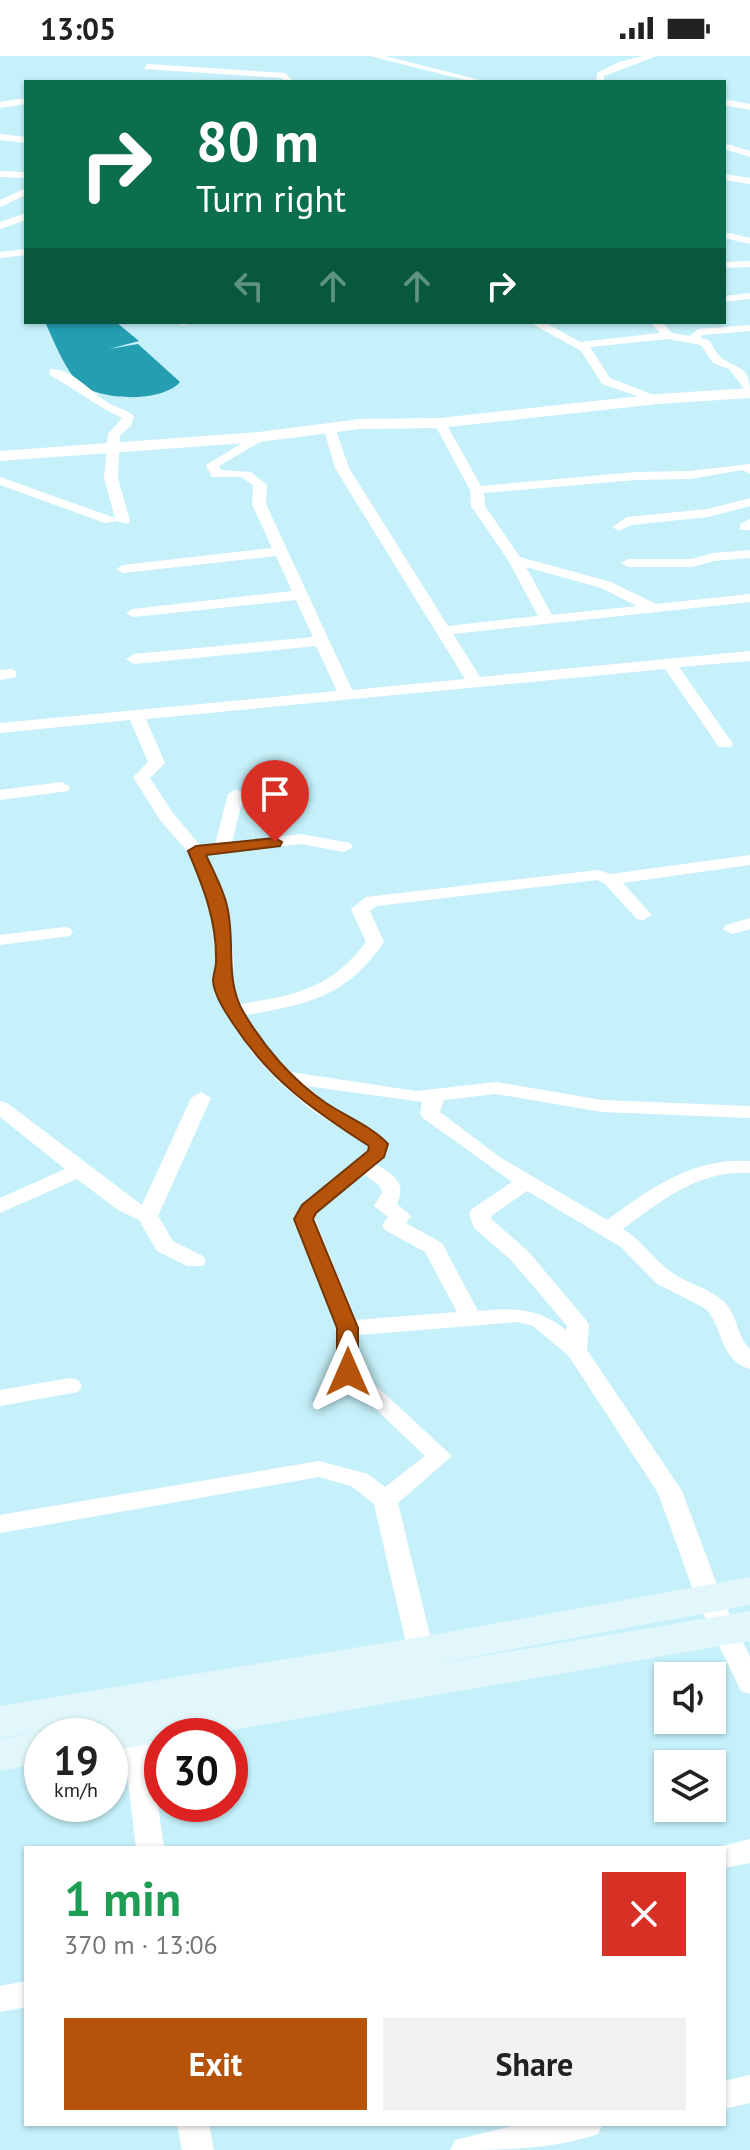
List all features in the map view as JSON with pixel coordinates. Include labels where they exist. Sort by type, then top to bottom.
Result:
[{"type":"main road","points":[[128,1731],[728,1618],[750,1591]]},
{"type":"main road","points":[[0,1722],[421,1652],[728,1618]]},
{"type":"main road","points":[[0,1755],[24,1750]]},
{"type":"street","points":[[141,79],[151,56]]},
{"type":"street","points":[[374,56],[473,80]]},
{"type":"street","points":[[601,80],[600,75],[622,64],[653,56]]},
{"type":"street","points":[[147,67],[285,76],[288,80]]},
{"type":"street","points":[[0,105],[24,101]]},
{"type":"street","points":[[726,102],[750,107]]},
{"type":"street","points":[[0,137],[24,140]]},
{"type":"street","points":[[726,147],[750,154]]},
{"type":"street","points":[[0,174],[24,175]]},
{"type":"street","points":[[726,177],[747,180]]},
{"type":"street","points":[[726,188],[747,180]]},
{"type":"street","points":[[0,185],[24,188]]},
{"type":"street","points":[[0,204],[24,189]]},
{"type":"street","points":[[0,226],[24,217]]},
{"type":"street","points":[[726,235],[750,241]]},
{"type":"street","points":[[0,255],[24,252]]},
{"type":"street","points":[[726,265],[750,264]]},
{"type":"street","points":[[726,299],[750,296]]},
{"type":"street","points":[[539,324],[580,345],[606,381],[658,399]]},
{"type":"street","points":[[658,324],[668,336]]},
{"type":"street","points":[[695,339],[698,332],[750,328]]},
{"type":"street","points":[[0,456],[259,437],[329,427],[440,423],[750,390],[733,366],[717,360],[705,342],[695,339],[668,336],[580,345]]},
{"type":"street","points":[[0,481],[116,521],[111,478],[114,434],[127,423],[128,416],[101,404],[89,392],[54,372]]},
{"type":"street","points":[[440,423],[477,490],[478,506],[515,560],[547,620]]},
{"type":"street","points":[[329,427],[342,468],[475,682]]},
{"type":"street","points":[[259,437],[212,465],[217,474],[242,473],[257,480],[260,485],[259,504],[346,694]]},
{"type":"street","points":[[477,490],[636,476],[690,475],[745,466],[750,470]]},
{"type":"street","points":[[619,527],[627,521],[708,513],[750,502]]},
{"type":"street","points":[[123,569],[279,551]]},
{"type":"street","points":[[628,563],[692,563],[713,557],[750,554]]},
{"type":"street","points":[[515,560],[606,585],[654,608]]},
{"type":"street","points":[[133,613],[299,595]]},
{"type":"street","points":[[442,631],[750,598]]},
{"type":"street","points":[[134,659],[321,641]]},
{"type":"street","points":[[0,728],[750,656]]},
{"type":"street","points":[[670,665],[725,744]]},
{"type":"street","points":[[136,715],[157,763],[141,777],[166,816],[196,851],[219,905],[225,964],[222,981],[234,1011],[259,1049],[285,1077],[317,1105],[378,1144],[377,1153],[308,1210],[304,1219],[348,1328],[348,1372],[440,1456],[385,1500]]},
{"type":"street","points":[[0,795],[62,787]]},
{"type":"street","points":[[222,848],[236,794]]},
{"type":"street","points":[[196,851],[301,839],[344,847]]},
{"type":"street","points":[[234,1011],[312,997],[327,991],[362,962],[375,942],[360,909],[372,901],[598,875],[610,879],[750,860]]},
{"type":"street","points":[[610,879],[643,915]]},
{"type":"street","points":[[0,940],[64,932]]},
{"type":"street","points":[[285,1077],[435,1097],[496,1088],[602,1106],[750,1112]]},
{"type":"street","points":[[435,1097],[430,1107],[432,1118],[494,1162],[629,1242],[664,1278],[714,1304],[722,1313],[734,1347],[750,1361]]},
{"type":"street","points":[[147,1216],[201,1098]]},
{"type":"street","points":[[0,1107],[125,1205],[147,1216],[165,1246],[195,1261]]},
{"type":"street","points":[[363,1164],[390,1183],[392,1192],[385,1206],[400,1216],[393,1225],[434,1248],[471,1318]]},
{"type":"street","points":[[608,1230],[647,1201],[715,1166],[732,1164],[750,1167]]},
{"type":"street","points":[[0,1206],[79,1170]]},
{"type":"street","points":[[527,1181],[480,1214],[482,1223],[519,1255],[578,1325],[576,1350]]},
{"type":"street","points":[[348,1328],[518,1315],[541,1321],[576,1350],[670,1491],[728,1618],[750,1684]]},
{"type":"street","points":[[0,1398],[70,1386]]},
{"type":"street","points":[[0,1524],[319,1469],[359,1480],[385,1500],[421,1652]]},
{"type":"street","points":[[128,1764],[149,1846]]},
{"type":"street","points":[[726,1856],[750,1851]]},
{"type":"street","points":[[0,1999],[24,1994]]},
{"type":"street","points":[[726,2095],[750,2089]]},
{"type":"street","points":[[193,2126],[198,2150]]},
{"type":"street","points":[[466,2150],[578,2126]]},
{"type":"water","points":[[46,324],[118,324],[139,341],[109,349],[138,344],[180,382],[159,394],[145,396],[101,393],[79,383]]},
{"type":"route","points":[[275,842],[196,851],[219,905],[225,964],[222,981],[234,1011],[259,1049],[285,1077],[317,1105],[378,1144],[377,1153],[308,1210],[304,1219],[348,1328],[348,1372]]}]
